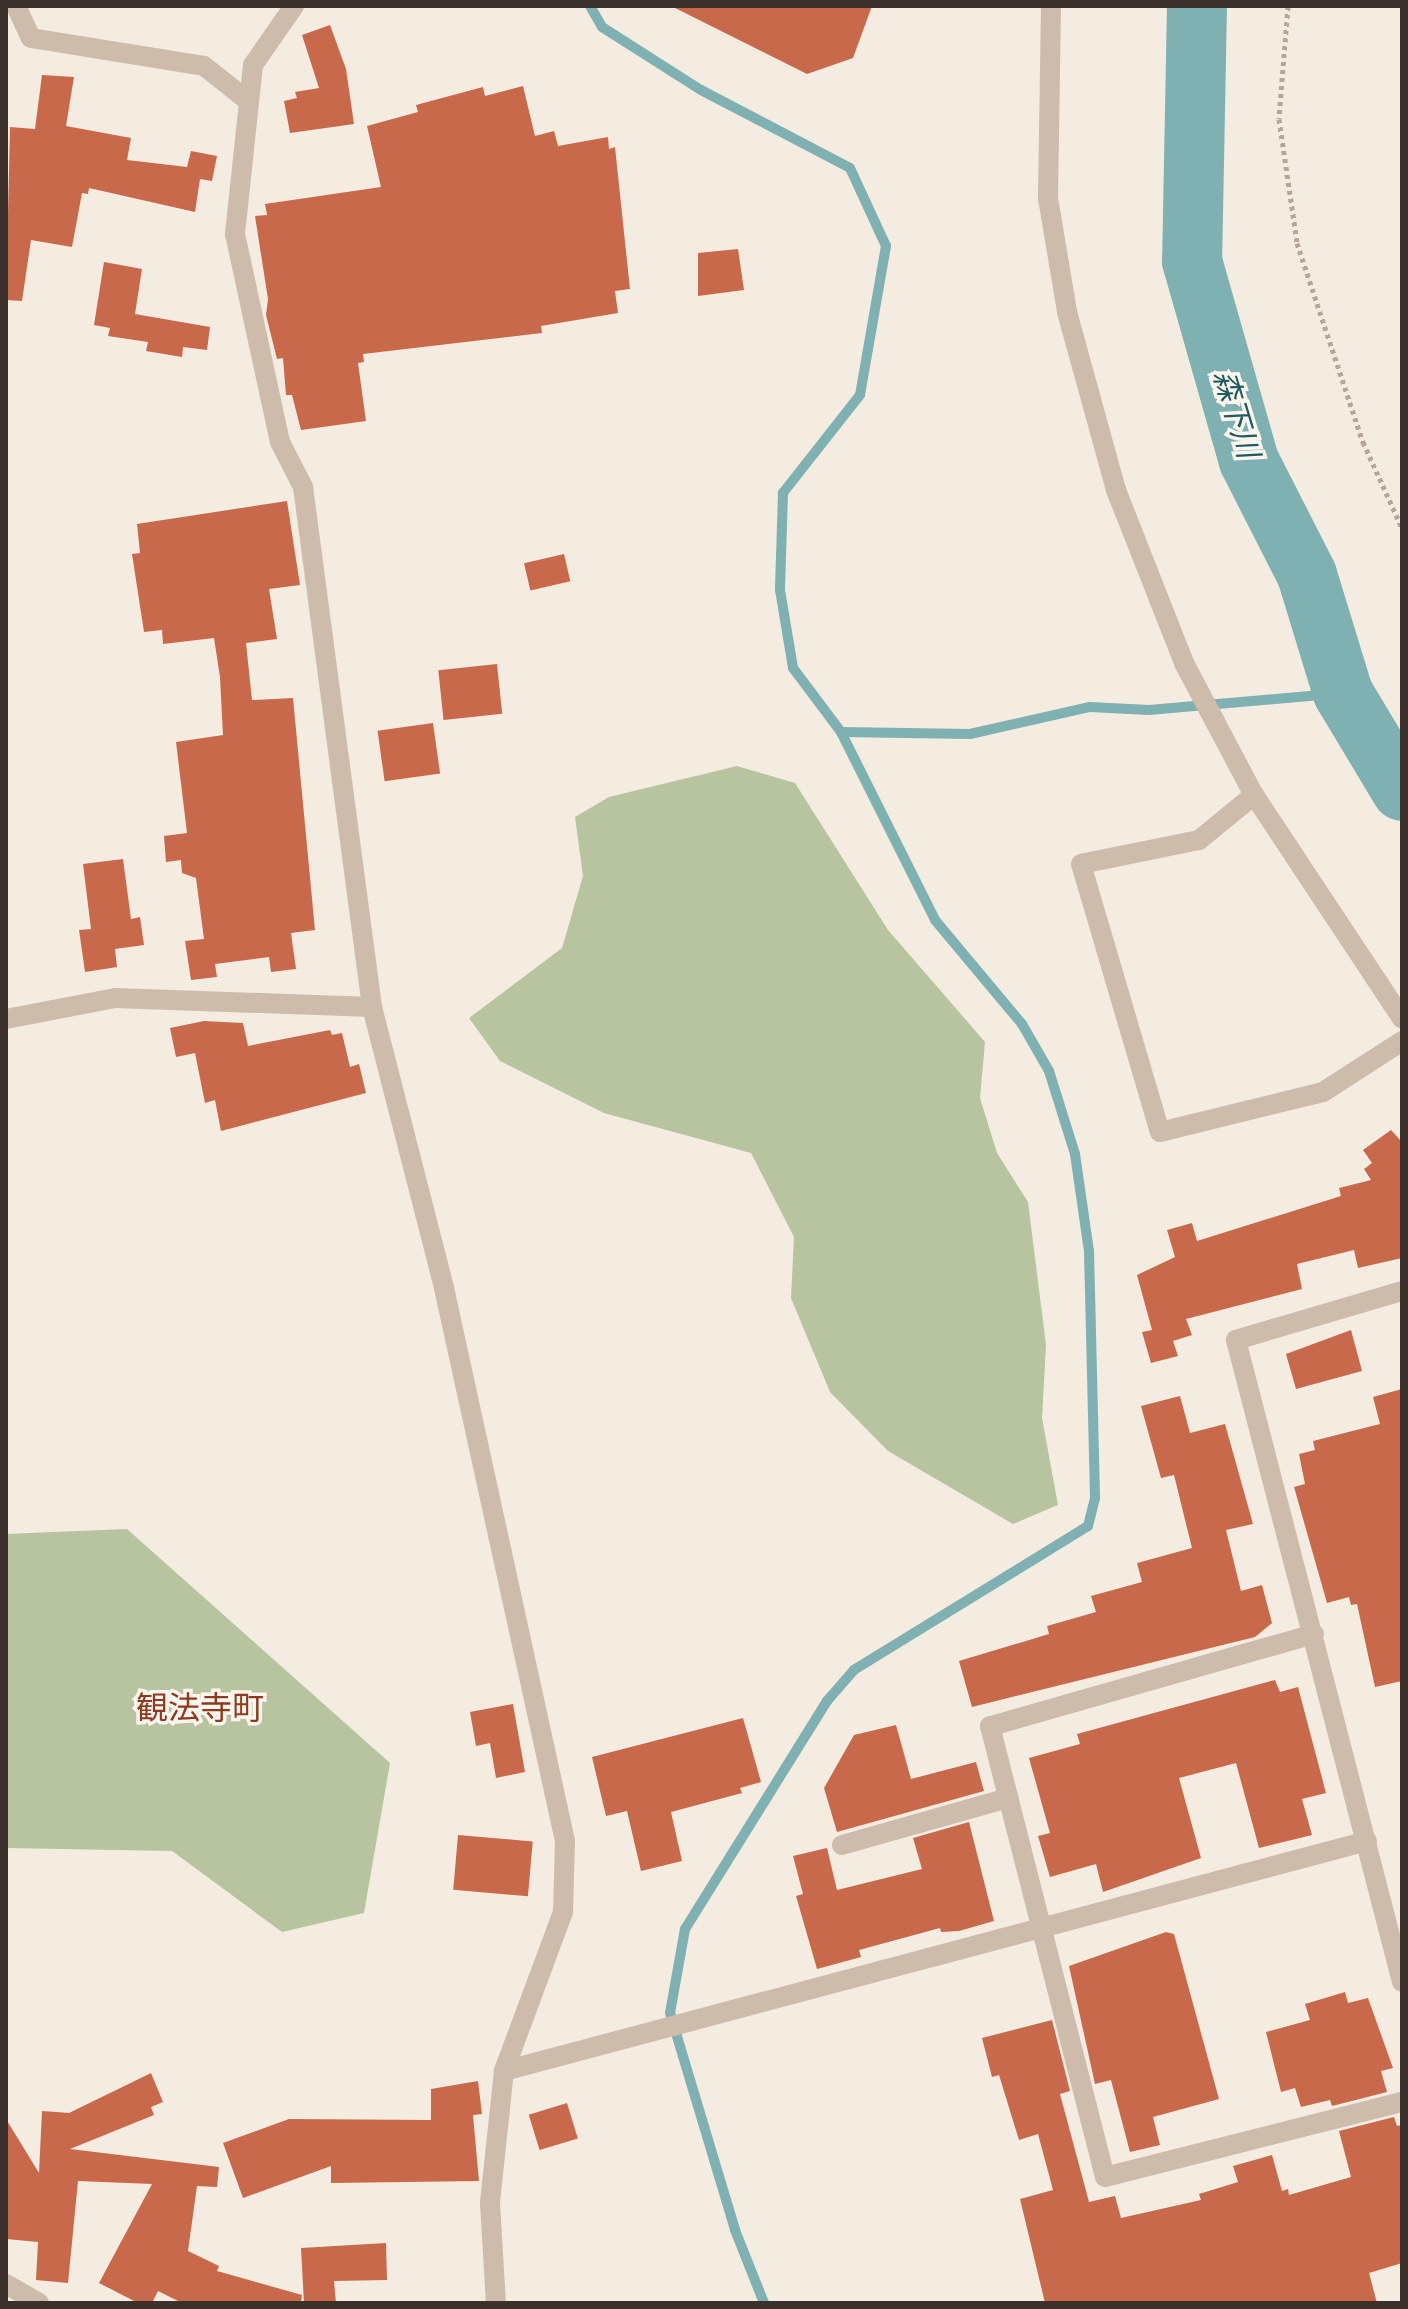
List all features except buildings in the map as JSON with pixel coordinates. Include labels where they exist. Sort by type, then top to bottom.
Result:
[{"type":"street","points":[[16,6],[31,38],[204,66],[247,100]]},
{"type":"street","points":[[294,6],[253,65],[235,234],[280,442],[303,487],[372,1007],[444,1288],[565,1841],[563,1912],[504,2071],[490,2203],[496,2303]]},
{"type":"street","points":[[1051,6],[1048,198],[1067,312],[1116,490],[1184,663],[1254,795],[1402,1019]]},
{"type":"street","points":[[1254,795],[1199,840],[1081,864],[1160,1132],[1323,1092],[1402,1041]]},
{"type":"street","points":[[6,1019],[115,998],[372,1007]]},
{"type":"street","points":[[1402,1291],[1236,1340],[1402,1982]]},
{"type":"street","points":[[1314,1634],[990,1726],[1105,2177],[1402,2102]]},
{"type":"street","points":[[842,1845],[1008,1798]]},
{"type":"street","points":[[504,2071],[1367,1841]]},
{"type":"street","points":[[6,2284],[39,2303]]},
{"type":"path","points":[[1288,6],[1279,119],[1297,243],[1363,442],[1402,528]]},
{"type":"green space","points":[[737,766],[795,783],[888,930],[985,1042],[980,1098],[997,1153],[1028,1202],[1046,1345],[1042,1418],[1058,1505],[1013,1524],[888,1451],[830,1392],[791,1298],[794,1237],[751,1153],[604,1113],[500,1061],[469,1018],[562,948],[583,876],[575,817],[609,797]]},
{"type":"green space","points":[[127,1529],[390,1763],[364,1913],[282,1932],[172,1851],[6,1848],[6,1534]]},
{"type":"waterway","points":[[590,6],[602,27],[701,90],[850,168],[886,246],[860,395],[783,493],[780,590],[793,668],[841,732],[935,920],[1022,1024],[1049,1071],[1075,1154],[1089,1251],[1095,1498],[1088,1526],[854,1670],[827,1701],[685,1929],[670,2013],[735,2230],[764,2303]]},
{"type":"waterway","name":"森下川","points":[[1197,6],[1192,261],[1249,461],[1307,575],[1343,693],[1402,791]]},
{"type":"waterway","points":[[841,732],[970,734],[1090,707],[1149,710],[1343,693]]},
{"type":"district","name":"観法寺町","points":[[200,1708]]}]
